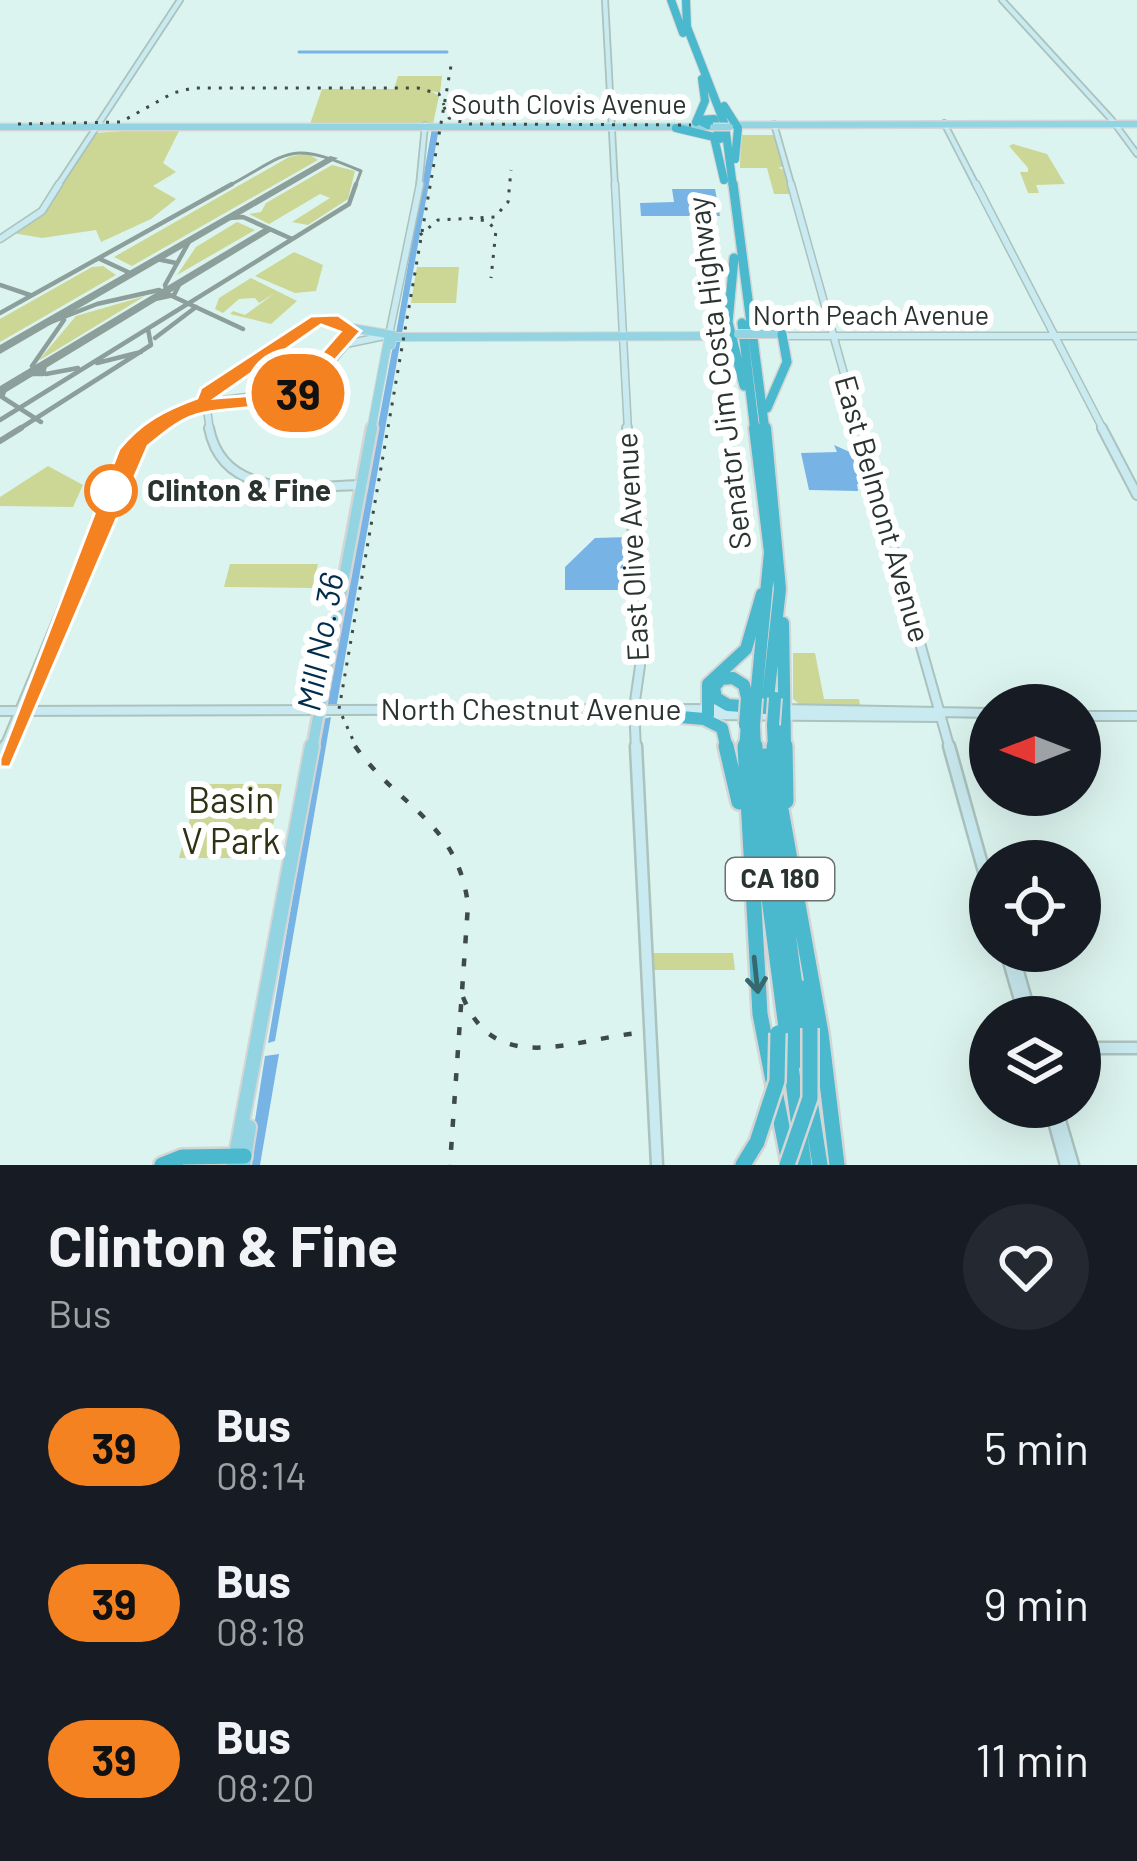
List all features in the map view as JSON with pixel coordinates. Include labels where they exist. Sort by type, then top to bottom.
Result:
[{"type":"highway","points":[[671,0],[687,33]]},
{"type":"highway","name":"CA 180","points":[[682,1],[687,33],[725,125],[733,196]]},
{"type":"highway","points":[[687,33],[689,14],[698,2]]},
{"type":"highway","points":[[705,78],[734,126],[733,196]]},
{"type":"highway","points":[[697,127],[696,116],[706,101],[705,78]]},
{"type":"highway","name":"Senator Jim Costa Highway","points":[[705,78],[718,121],[734,258],[776,515],[781,575],[763,713]]},
{"type":"highway","points":[[713,127],[698,120],[714,119],[721,146]]},
{"type":"highway","points":[[680,128],[714,137],[724,182]]},
{"type":"highway","name":"Senator Jim Costa Highway","points":[[733,196],[763,451],[770,577],[763,713],[767,789],[780,879]]},
{"type":"highway","points":[[734,258],[734,335],[763,451]]},
{"type":"highway","points":[[747,300],[763,362],[783,361],[781,335]]},
{"type":"highway","points":[[763,451],[768,398],[787,362],[781,335]]},
{"type":"highway","points":[[751,914],[763,713],[765,502]]},
{"type":"highway","points":[[763,713],[783,616],[786,569],[776,515]]},
{"type":"highway","points":[[707,712],[710,681],[748,647],[763,587]]},
{"type":"highway","points":[[658,715],[710,721],[726,734],[751,914],[807,1063],[835,1165]]},
{"type":"highway","points":[[780,879],[793,1033],[807,1063],[820,1165]]},
{"type":"highway","points":[[743,1165],[757,1142],[793,1033],[780,879]]},
{"type":"highway","points":[[786,1165],[768,1102],[793,1033]]},
{"type":"highway","points":[[786,1165],[810,1105],[814,1060],[793,1033]]},
{"type":"highway","points":[[804,1165],[807,1063]]},
{"type":"highway","points":[[162,1165],[182,1157],[239,1160]]},
{"type":"main road","name":"East Olive Avenue","points":[[605,0],[640,666],[635,713],[657,1165]]},
{"type":"main road","points":[[1003,0],[1102,106],[1137,152]]},
{"type":"main road","points":[[1003,0],[1117,124]]},
{"type":"main road","points":[[0,238],[36,214],[176,4]]},
{"type":"main road","points":[[1009,7],[1016,13]]},
{"type":"main road","points":[[1093,99],[1102,106]]},
{"type":"main road","points":[[890,125],[909,124]]},
{"type":"main road","points":[[945,124],[1137,495]]},
{"type":"main road","name":"South Clovis Avenue","points":[[1029,124],[1081,124]]},
{"type":"main road","name":"South Clovis Avenue","points":[[0,126],[1137,124]]},
{"type":"main road","name":"South Clovis Avenue","points":[[775,125],[1006,125]]},
{"type":"main road","name":"East Belmont Avenue","points":[[775,125],[976,840]]},
{"type":"main road","name":"South Clovis Avenue","points":[[0,126],[96,126]]},
{"type":"main road","points":[[68,170],[96,126]]},
{"type":"main road","points":[[327,683],[382,368],[395,336],[431,126]]},
{"type":"main road","points":[[409,239],[431,126]]},
{"type":"main road","name":"South Clovis Avenue","points":[[611,128],[680,128]]},
{"type":"main road","points":[[84,147],[87,138]]},
{"type":"main road","points":[[425,144],[428,153]]},
{"type":"main road","points":[[327,713],[329,649],[395,336],[406,258]]},
{"type":"main road","points":[[362,483],[275,484],[242,476],[216,452],[206,394],[315,320],[331,319],[346,327],[395,336]]},
{"type":"main road","points":[[316,369],[351,335],[346,327]]},
{"type":"main road","points":[[548,336],[569,334]]},
{"type":"main road","points":[[872,336],[890,334]]},
{"type":"main road","points":[[918,336],[932,334]]},
{"type":"main road","points":[[958,337],[974,334]]},
{"type":"main road","name":"North Peach Avenue","points":[[395,336],[623,335]]},
{"type":"main road","name":"North Peach Avenue","points":[[835,335],[1137,335]]},
{"type":"main road","points":[[136,446],[167,420],[207,403],[273,400],[307,390],[349,342],[395,336]]},
{"type":"main road","name":"North Peach Avenue","points":[[395,336],[1055,336]]},
{"type":"main road","points":[[323,361],[320,368],[327,372]]},
{"type":"main road","points":[[382,368],[382,386]]},
{"type":"main road","points":[[273,400],[327,372]]},
{"type":"main road","points":[[0,759],[127,454],[173,409],[296,392]]},
{"type":"main road","points":[[371,428],[371,444]]},
{"type":"main road","points":[[71,591],[146,431]]},
{"type":"main road","points":[[350,532],[351,551]]},
{"type":"main road","points":[[239,1160],[311,754],[327,713],[329,649]]},
{"type":"main road","points":[[382,715],[397,710]]},
{"type":"main road","points":[[244,716],[274,711]]},
{"type":"main road","points":[[866,716],[903,711]]},
{"type":"main road","name":"North Chestnut Avenue","points":[[19,713],[707,712]]},
{"type":"main road","name":"North Chestnut Avenue","points":[[0,713],[969,715]]},
{"type":"main road","name":"North Chestnut Avenue","points":[[763,713],[942,714]]},
{"type":"main road","name":"East Belmont Avenue","points":[[942,714],[980,840]]},
{"type":"main road","points":[[1101,714],[1137,714]]},
{"type":"main road","points":[[1101,1048],[1137,1048]]},
{"type":"main road","points":[[1059,1128],[1069,1165]]},
{"type":"green space","points":[[398,76],[442,76],[440,93],[431,91],[439,96],[433,124],[310,124],[322,89],[394,89]]},
{"type":"green space","points":[[181,127],[163,163],[176,172],[153,186],[176,199],[151,219],[101,242],[96,230],[42,238],[13,233],[41,215],[95,133]]},
{"type":"green space","points":[[741,135],[775,135],[784,166],[778,168],[785,170],[792,194],[774,194],[767,168],[740,168]]},
{"type":"green space","points":[[1009,146],[1047,154],[1065,184],[1036,185],[1039,193],[1028,193],[1020,172],[1028,168]]},
{"type":"green space","points":[[307,153],[318,160],[132,266],[114,257],[289,157]]},
{"type":"green space","points":[[332,165],[355,171],[348,199],[308,225],[292,222],[330,198],[320,194],[269,224],[249,214],[261,212],[266,203]]},
{"type":"green space","points":[[237,222],[255,230],[177,275],[196,247]]},
{"type":"green space","points":[[294,252],[323,265],[316,291],[295,293],[255,276]]},
{"type":"green space","points":[[103,266],[116,275],[0,342],[0,319],[92,267]]},
{"type":"green space","points":[[417,267],[459,267],[456,303],[411,303]]},
{"type":"green space","points":[[251,278],[297,301],[271,324],[230,314],[245,315],[275,293],[259,303],[255,298],[239,299],[223,313],[215,309],[219,298]]},
{"type":"green space","points":[[145,296],[40,360],[39,360],[76,316]]},
{"type":"green space","points":[[48,466],[83,485],[73,507],[0,506],[0,497]]},
{"type":"green space","points":[[230,564],[318,564],[312,588],[224,587]]},
{"type":"green space","points":[[793,653],[815,653],[824,699],[859,699],[860,706],[799,704],[793,699]]},
{"type":"green space","name":"Basin V Park","points":[[205,784],[282,784],[266,858],[179,858],[198,790]]},
{"type":"green space","points":[[652,953],[733,953],[735,970],[653,970]]},
{"type":"water","points":[[432,128],[439,128],[402,333],[396,333]]},
{"type":"water","points":[[672,189],[715,189],[720,216],[641,216],[640,203],[674,202]]},
{"type":"water","points":[[401,338],[336,709],[325,708],[394,340]]},
{"type":"water","points":[[834,445],[852,453],[856,468],[868,469],[873,484],[857,484],[858,491],[809,490],[801,453],[837,452]]},
{"type":"water","points":[[630,537],[633,590],[565,590],[565,567],[595,538]]},
{"type":"water","points":[[331,717],[275,1041],[268,1043],[323,719]]},
{"type":"water","points":[[279,1054],[260,1165],[248,1165],[265,1056]]},
{"type":"waterway","points":[[299,52],[447,52]]},
{"type":"taxiway","points":[[227,187],[279,158],[304,153],[361,171],[355,187]]},
{"type":"taxiway","points":[[0,313],[232,184]]},
{"type":"taxiway","points":[[188,304],[349,204],[356,184]]},
{"type":"taxiway","points":[[229,218],[243,217],[292,239]]},
{"type":"taxiway","points":[[167,291],[165,285],[190,240]]},
{"type":"taxiway","points":[[100,259],[128,272],[126,277]]},
{"type":"taxiway","points":[[157,259],[176,263]]},
{"type":"taxiway","points":[[171,296],[180,283]]},
{"type":"taxiway","points":[[0,285],[30,295]]},
{"type":"taxiway","points":[[46,324],[97,304],[159,290],[171,296]]},
{"type":"taxiway","points":[[155,299],[171,296]]},
{"type":"taxiway","points":[[171,296],[188,304]]},
{"type":"taxiway","points":[[19,408],[188,304]]},
{"type":"taxiway","points":[[188,304],[196,307]]},
{"type":"taxiway","points":[[155,338],[196,307]]},
{"type":"taxiway","points":[[196,307],[243,329]]},
{"type":"taxiway","points":[[43,372],[32,366],[64,320]]},
{"type":"taxiway","points":[[139,352],[151,345],[148,329]]},
{"type":"taxiway","points":[[36,419],[139,352]]},
{"type":"taxiway","points":[[97,363],[139,352]]},
{"type":"taxiway","points":[[43,372],[45,365]]},
{"type":"taxiway","points":[[43,372],[78,368]]},
{"type":"taxiway","points":[[29,374],[43,372]]},
{"type":"taxiway","points":[[5,389],[2,397],[19,408]]},
{"type":"taxiway","points":[[0,420],[19,408]]},
{"type":"taxiway","points":[[19,408],[36,419]]},
{"type":"taxiway","points":[[16,431],[36,419]]},
{"type":"taxiway","points":[[36,419],[41,422]]},
{"type":"taxiway","points":[[0,441],[21,428]]},
{"type":"runway","points":[[0,350],[333,158]]},
{"type":"runway","points":[[0,392],[270,229]]},
{"type":"railway","points":[[422,234],[452,60]]},
{"type":"railway","points":[[18,124],[121,122],[173,93],[193,88],[418,88],[439,94],[444,105]]},
{"type":"railway","points":[[444,107],[449,118],[468,124],[691,125]]},
{"type":"railway","points":[[471,218],[495,217],[508,202],[511,170]]},
{"type":"railway","points":[[422,234],[438,220],[471,218]]},
{"type":"railway","points":[[471,218],[487,221],[496,230],[491,278]]},
{"type":"railway","points":[[356,748],[339,709],[422,234]]},
{"type":"railway","points":[[356,748],[439,834],[462,877],[468,905],[450,1165]]},
{"type":"railway","points":[[463,997],[477,1022],[495,1038],[515,1046],[563,1046],[639,1033]]},
{"type":"bus line","name":"39","points":[[0,759],[139,442],[163,422],[196,407],[277,399],[307,390],[328,374],[320,365],[352,331],[331,319],[317,320],[208,392],[206,402],[170,415],[144,433],[127,454],[70,587]]},
{"type":"place","name":"Clinton & Fine","points":[[111,491]]},
{"type":"water label","name":"Mill No. 36","points":[[320,642]]}]
